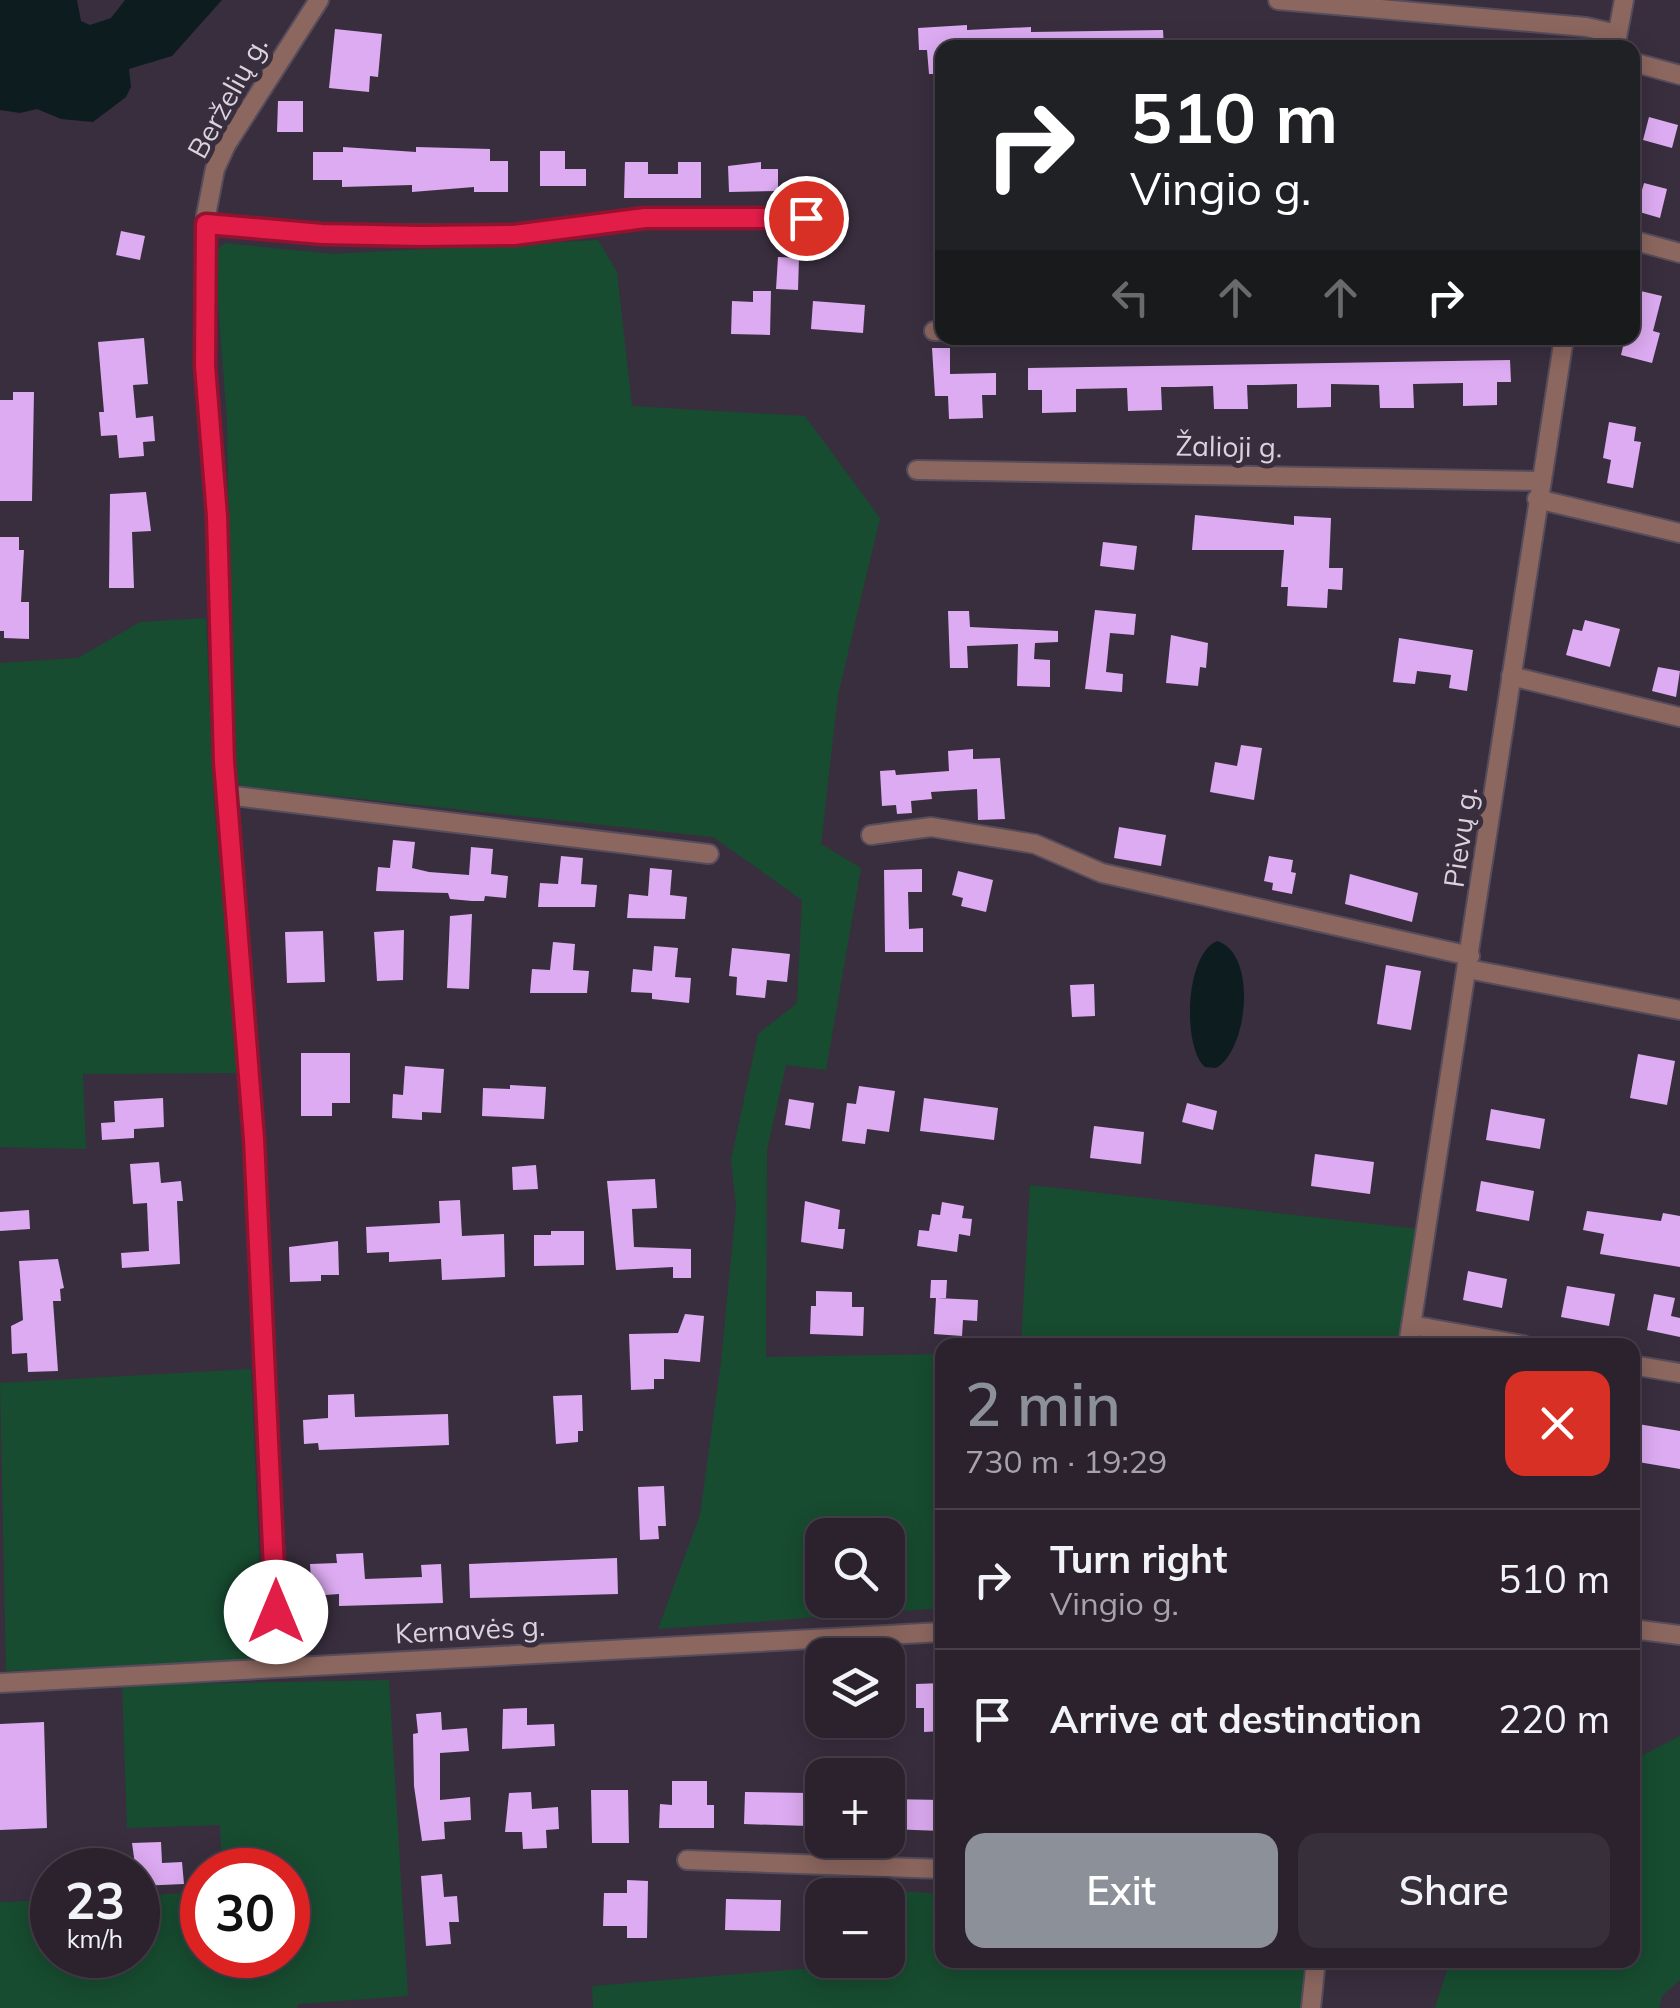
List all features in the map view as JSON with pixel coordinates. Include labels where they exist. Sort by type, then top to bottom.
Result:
[{"type":"street","name":"Berželių g.","points":[[274,1668],[276,1584],[254,1139],[226,795],[217,516],[205,366],[206,224],[208,192],[226,145],[320,0]]},
{"type":"street","points":[[1278,0],[1586,26],[1614,40]]},
{"type":"street","points":[[1616,40],[1624,0]]},
{"type":"street","points":[[1640,64],[1680,75]]},
{"type":"street","points":[[206,224],[322,234],[496,235],[645,218],[806,218]]},
{"type":"street","points":[[1640,242],[1680,254]]},
{"type":"street","name":"Pievų g.","points":[[1409,1338],[1563,345]]},
{"type":"street","name":"Žalioji g.","points":[[917,470],[1538,490],[1680,533]]},
{"type":"street","points":[[1510,676],[1680,717]]},
{"type":"street","points":[[226,795],[709,854]]},
{"type":"street","points":[[871,836],[931,828],[1035,844],[1102,873],[1680,1010]]},
{"type":"street","points":[[1411,1325],[1484,1338]]},
{"type":"street","points":[[1640,1366],[1680,1373]]},
{"type":"street","points":[[1640,1630],[1680,1635]]},
{"type":"street","name":"Kernavės g.","points":[[0,1682],[935,1632]]},
{"type":"street","points":[[687,1860],[935,1868]]},
{"type":"street","points":[[1311,2008],[1315,1968]]},
{"type":"green space","points":[[598,240],[617,272],[632,406],[805,416],[880,518],[838,695],[821,844],[861,868],[826,1070],[786,1065],[767,1150],[766,1357],[935,1354],[935,1609],[905,1611],[905,1518],[805,1518],[807,1618],[658,1629],[700,1515],[721,1362],[736,1207],[731,1160],[758,1034],[797,1003],[802,900],[713,837],[243,786],[233,781],[227,420],[214,252],[225,243],[332,254]]},
{"type":"green space","points":[[206,618],[214,804],[241,1073],[83,1074],[86,1149],[0,1147],[0,663],[78,658],[140,622]]},
{"type":"green space","points":[[1030,1185],[1419,1229],[1398,1338],[1021,1338]]},
{"type":"green space","points":[[251,1369],[264,1660],[6,1671],[0,1383]]},
{"type":"green space","points":[[389,1680],[408,1996],[298,2004],[297,2008],[0,2008],[0,1902],[30,1901],[30,1978],[160,1978],[160,1895],[180,1893],[180,1978],[310,1978],[310,1848],[221,1848],[220,1825],[127,1828],[122,1685]]},
{"type":"green space","points":[[1680,1736],[1680,1980],[1662,1996],[1659,2008],[1435,2008],[1448,1968],[1640,1968],[1640,1756]]},
{"type":"green space","points":[[905,1891],[935,1893],[935,1968],[1308,1968],[1303,2008],[593,2008],[592,1986],[805,1969],[805,1978],[905,1978]]},
{"type":"shaded area","points":[[0,0],[77,0],[81,21],[90,25],[111,18],[125,0],[222,0],[172,56],[129,69],[131,87],[126,97],[93,122],[61,119],[37,109],[20,113],[0,110]]},
{"type":"shaded area","points":[[1217,941],[1230,949],[1239,964],[1244,1003],[1235,1043],[1216,1068],[1205,1067],[1198,1056],[1190,1022],[1190,1001],[1198,963],[1206,949]]},
{"type":"building","points":[[967,25],[967,30],[1031,27],[1031,32],[1163,30],[1164,40],[935,40],[935,74],[929,74],[927,50],[919,50],[918,28]]},
{"type":"building","points":[[335,29],[382,34],[378,77],[370,76],[369,92],[329,88]]},
{"type":"building","points":[[278,101],[303,101],[303,132],[277,132]]},
{"type":"building","points":[[1649,117],[1678,125],[1672,148],[1643,140]]},
{"type":"building","points":[[343,147],[416,152],[416,147],[490,149],[490,161],[508,161],[508,192],[474,192],[474,187],[412,192],[412,185],[342,187],[342,180],[313,180],[313,152],[343,152]]},
{"type":"building","points":[[540,151],[565,151],[565,169],[586,169],[586,186],[540,186]]},
{"type":"building","points":[[625,162],[648,162],[648,174],[678,174],[678,162],[701,162],[701,198],[624,198]]},
{"type":"building","points":[[761,162],[761,169],[778,169],[778,191],[729,192],[728,166]]},
{"type":"building","points":[[1644,183],[1667,189],[1660,218],[1640,212]]},
{"type":"building","points":[[121,231],[145,236],[140,260],[116,255]]},
{"type":"building","points":[[778,257],[799,258],[798,290],[776,289]]},
{"type":"building","points":[[753,291],[771,291],[770,335],[731,334],[732,301],[753,302]]},
{"type":"building","points":[[1640,291],[1662,296],[1653,331],[1660,333],[1652,363],[1621,355],[1623,345],[1640,345]]},
{"type":"building","points":[[813,301],[865,305],[863,333],[811,329]]},
{"type":"building","points":[[144,338],[148,384],[133,385],[136,418],[153,416],[155,441],[143,442],[144,456],[119,458],[117,435],[101,436],[99,412],[104,412],[98,342]]},
{"type":"building","points":[[932,348],[950,348],[950,374],[996,373],[996,395],[982,395],[983,418],[949,419],[948,396],[935,396]]},
{"type":"building","points":[[1510,360],[1511,382],[1497,382],[1497,405],[1463,406],[1463,383],[1413,384],[1414,408],[1380,408],[1379,385],[1331,384],[1331,407],[1297,408],[1297,384],[1247,385],[1248,409],[1214,409],[1213,386],[1161,387],[1162,410],[1128,411],[1127,388],[1076,389],[1076,412],[1042,413],[1042,390],[1028,390],[1028,368]]},
{"type":"building","points":[[13,392],[34,392],[32,501],[0,501],[0,400],[13,400]]},
{"type":"building","points":[[1609,422],[1636,427],[1634,441],[1641,442],[1633,488],[1607,483],[1611,460],[1603,458]]},
{"type":"building","points":[[146,492],[151,531],[132,532],[134,588],[109,588],[110,494]]},
{"type":"building","points":[[1195,515],[1294,525],[1294,516],[1331,518],[1329,568],[1343,568],[1342,590],[1328,589],[1327,608],[1287,606],[1288,587],[1281,587],[1284,550],[1192,550]]},
{"type":"building","points":[[0,537],[19,537],[19,550],[24,550],[21,602],[29,602],[29,639],[4,638],[4,631],[0,631]]},
{"type":"building","points":[[1103,542],[1137,546],[1134,570],[1100,566]]},
{"type":"building","points":[[1095,610],[1136,614],[1134,635],[1110,633],[1106,672],[1123,674],[1122,692],[1085,689]]},
{"type":"building","points":[[948,611],[969,611],[970,627],[1058,631],[1058,642],[1035,643],[1034,659],[1050,660],[1050,687],[1017,686],[1018,644],[967,646],[968,668],[950,668]]},
{"type":"building","points":[[1585,620],[1620,629],[1610,667],[1566,655],[1573,629],[1582,631]]},
{"type":"building","points":[[1171,635],[1208,643],[1206,668],[1200,667],[1198,686],[1166,683]]},
{"type":"building","points":[[1399,638],[1473,650],[1467,691],[1449,688],[1451,675],[1417,671],[1415,684],[1393,682]]},
{"type":"building","points":[[1658,667],[1680,671],[1676,697],[1652,691]]},
{"type":"building","points":[[1241,745],[1262,748],[1254,800],[1210,792],[1215,762],[1237,766]]},
{"type":"building","points":[[973,749],[973,759],[1000,758],[1005,819],[978,820],[977,789],[931,792],[932,799],[911,801],[912,813],[897,814],[896,805],[882,806],[880,771],[895,770],[896,775],[949,771],[948,751]]},
{"type":"building","points":[[1119,827],[1166,835],[1161,866],[1114,858]]},
{"type":"building","points":[[393,840],[415,842],[412,868],[429,872],[469,875],[471,847],[493,849],[491,874],[508,876],[506,898],[485,896],[484,901],[472,901],[450,899],[448,893],[376,891],[378,867],[390,868]]},
{"type":"building","points":[[561,856],[583,858],[581,884],[597,885],[595,907],[538,907],[540,883],[558,884]]},
{"type":"building","points":[[1269,856],[1293,860],[1291,872],[1296,873],[1292,894],[1272,890],[1273,883],[1264,881]]},
{"type":"building","points":[[650,868],[672,870],[670,895],[687,897],[685,919],[627,918],[629,894],[648,896]]},
{"type":"building","points":[[922,869],[922,892],[908,892],[909,929],[923,928],[923,952],[885,952],[884,870]]},
{"type":"building","points":[[958,871],[993,880],[986,912],[961,906],[963,898],[952,895]]},
{"type":"building","points":[[1350,874],[1418,893],[1412,922],[1345,904]]},
{"type":"building","points":[[472,914],[469,989],[447,988],[450,916]]},
{"type":"building","points":[[404,930],[403,980],[377,981],[374,932]]},
{"type":"building","points":[[323,931],[325,982],[287,983],[285,932]]},
{"type":"building","points":[[553,942],[575,944],[573,970],[589,971],[587,993],[530,993],[532,969],[550,970]]},
{"type":"building","points":[[654,946],[678,948],[675,977],[691,978],[689,1003],[631,992],[633,969],[652,971]]},
{"type":"building","points":[[732,948],[790,954],[787,982],[767,980],[765,998],[736,995],[737,977],[729,976]]},
{"type":"building","points":[[1386,965],[1421,971],[1411,1030],[1377,1024]]},
{"type":"building","points":[[1094,984],[1095,1016],[1072,1017],[1070,985]]},
{"type":"building","points":[[301,1053],[350,1053],[350,1103],[332,1103],[332,1116],[301,1116]]},
{"type":"building","points":[[1638,1054],[1675,1061],[1667,1105],[1630,1098]]},
{"type":"building","points":[[405,1066],[444,1069],[441,1113],[422,1112],[422,1120],[392,1118],[393,1094],[403,1095]]},
{"type":"building","points":[[510,1085],[546,1087],[544,1119],[482,1116],[483,1088],[510,1089]]},
{"type":"building","points":[[859,1086],[895,1091],[889,1132],[867,1129],[865,1144],[842,1141],[847,1103],[856,1104]]},
{"type":"building","points":[[163,1098],[164,1127],[134,1129],[134,1138],[102,1140],[101,1123],[115,1122],[114,1101]]},
{"type":"building","points":[[924,1098],[998,1108],[994,1140],[920,1131]]},
{"type":"building","points":[[789,1099],[814,1103],[810,1129],[785,1125]]},
{"type":"building","points":[[1187,1103],[1217,1111],[1213,1130],[1182,1122]]},
{"type":"building","points":[[1491,1109],[1545,1119],[1540,1149],[1486,1140]]},
{"type":"building","points":[[1094,1126],[1144,1132],[1141,1164],[1090,1158]]},
{"type":"building","points":[[1315,1154],[1374,1162],[1370,1194],[1311,1186]]},
{"type":"building","points":[[159,1162],[161,1183],[181,1181],[183,1201],[177,1201],[180,1264],[122,1268],[121,1253],[149,1251],[147,1203],[133,1204],[130,1164]]},
{"type":"building","points":[[536,1165],[538,1189],[513,1190],[512,1167]]},
{"type":"building","points":[[655,1179],[657,1208],[632,1209],[634,1247],[691,1249],[691,1278],[673,1278],[673,1267],[616,1270],[607,1181]]},
{"type":"building","points":[[1481,1181],[1534,1191],[1529,1221],[1476,1211]]},
{"type":"building","points":[[460,1200],[462,1236],[504,1234],[505,1277],[442,1280],[441,1259],[389,1262],[389,1252],[367,1253],[366,1227],[440,1223],[439,1201]]},
{"type":"building","points":[[805,1201],[840,1210],[838,1229],[845,1229],[843,1249],[801,1242]]},
{"type":"building","points":[[942,1202],[964,1206],[962,1218],[972,1219],[970,1236],[959,1234],[957,1252],[917,1246],[919,1230],[929,1231],[932,1214],[940,1215]]},
{"type":"building","points":[[29,1210],[30,1229],[0,1231],[0,1212]]},
{"type":"building","points":[[1587,1211],[1661,1221],[1663,1213],[1680,1216],[1680,1267],[1600,1254],[1604,1234],[1583,1230]]},
{"type":"building","points":[[551,1231],[584,1231],[584,1265],[534,1266],[534,1235],[551,1235]]},
{"type":"building","points":[[338,1241],[339,1275],[321,1275],[321,1281],[290,1282],[289,1247]]},
{"type":"building","points":[[58,1259],[64,1288],[60,1289],[61,1301],[53,1301],[58,1371],[28,1372],[27,1353],[12,1354],[11,1326],[23,1320],[19,1261]]},
{"type":"building","points":[[1468,1271],[1507,1279],[1502,1308],[1463,1300]]},
{"type":"building","points":[[931,1280],[947,1280],[946,1298],[937,1298],[978,1300],[977,1321],[963,1320],[962,1336],[934,1334],[936,1298],[930,1298]]},
{"type":"building","points":[[1567,1286],[1615,1294],[1609,1326],[1561,1317]]},
{"type":"building","points":[[816,1291],[852,1292],[852,1307],[864,1307],[863,1336],[810,1334]]},
{"type":"building","points":[[1654,1294],[1675,1298],[1671,1316],[1680,1318],[1680,1337],[1647,1330]]},
{"type":"building","points":[[685,1314],[704,1316],[700,1362],[664,1359],[664,1379],[654,1379],[654,1389],[631,1390],[629,1334],[678,1333]]},
{"type":"building","points":[[354,1394],[355,1417],[448,1414],[449,1445],[319,1450],[318,1443],[304,1444],[303,1420],[328,1418],[328,1395]]},
{"type":"building","points":[[582,1395],[583,1431],[578,1431],[578,1442],[556,1444],[553,1396]]},
{"type":"building","points":[[1640,1424],[1680,1431],[1680,1469],[1640,1462]]},
{"type":"building","points":[[664,1486],[666,1526],[658,1526],[659,1539],[640,1540],[638,1487]]},
{"type":"building","points":[[363,1553],[365,1579],[422,1577],[421,1565],[441,1564],[443,1603],[339,1606],[339,1594],[312,1596],[310,1564],[337,1563],[336,1554]]},
{"type":"building","points":[[617,1558],[618,1594],[470,1598],[469,1564]]},
{"type":"building","points":[[935,1683],[935,1731],[924,1732],[924,1708],[916,1708],[916,1684]]},
{"type":"building","points":[[527,1708],[527,1725],[554,1724],[555,1746],[502,1749],[503,1709]]},
{"type":"building","points":[[441,1712],[442,1730],[467,1728],[469,1751],[440,1753],[440,1800],[470,1797],[471,1820],[444,1822],[445,1839],[422,1841],[414,1786],[413,1734],[418,1733],[416,1714]]},
{"type":"building","points":[[44,1722],[47,1828],[0,1830],[0,1724]]},
{"type":"building","points":[[672,1781],[707,1781],[707,1805],[714,1805],[714,1828],[659,1828],[660,1804],[672,1805]]},
{"type":"building","points":[[591,1790],[628,1790],[629,1843],[592,1843]]},
{"type":"building","points":[[531,1792],[532,1809],[558,1807],[559,1829],[546,1830],[547,1848],[523,1849],[522,1832],[505,1832],[509,1793]]},
{"type":"building","points":[[745,1792],[805,1793],[805,1826],[744,1824]]},
{"type":"building","points":[[905,1799],[935,1800],[935,1831],[905,1830]]},
{"type":"building","points":[[161,1842],[162,1863],[180,1862],[180,1884],[160,1885],[160,1848],[133,1848],[132,1843]]},
{"type":"building","points":[[442,1874],[444,1897],[457,1896],[459,1922],[449,1922],[451,1944],[426,1946],[421,1876]]},
{"type":"building","points":[[627,1880],[648,1881],[647,1938],[627,1938],[627,1926],[603,1926],[604,1893],[627,1893]]},
{"type":"building","points":[[726,1899],[781,1900],[780,1931],[725,1930]]},
{"type":"route","points":[[276,1612],[254,1139],[224,762],[217,516],[205,366],[206,224],[322,234],[421,236],[514,235],[645,218],[806,218]]}]
